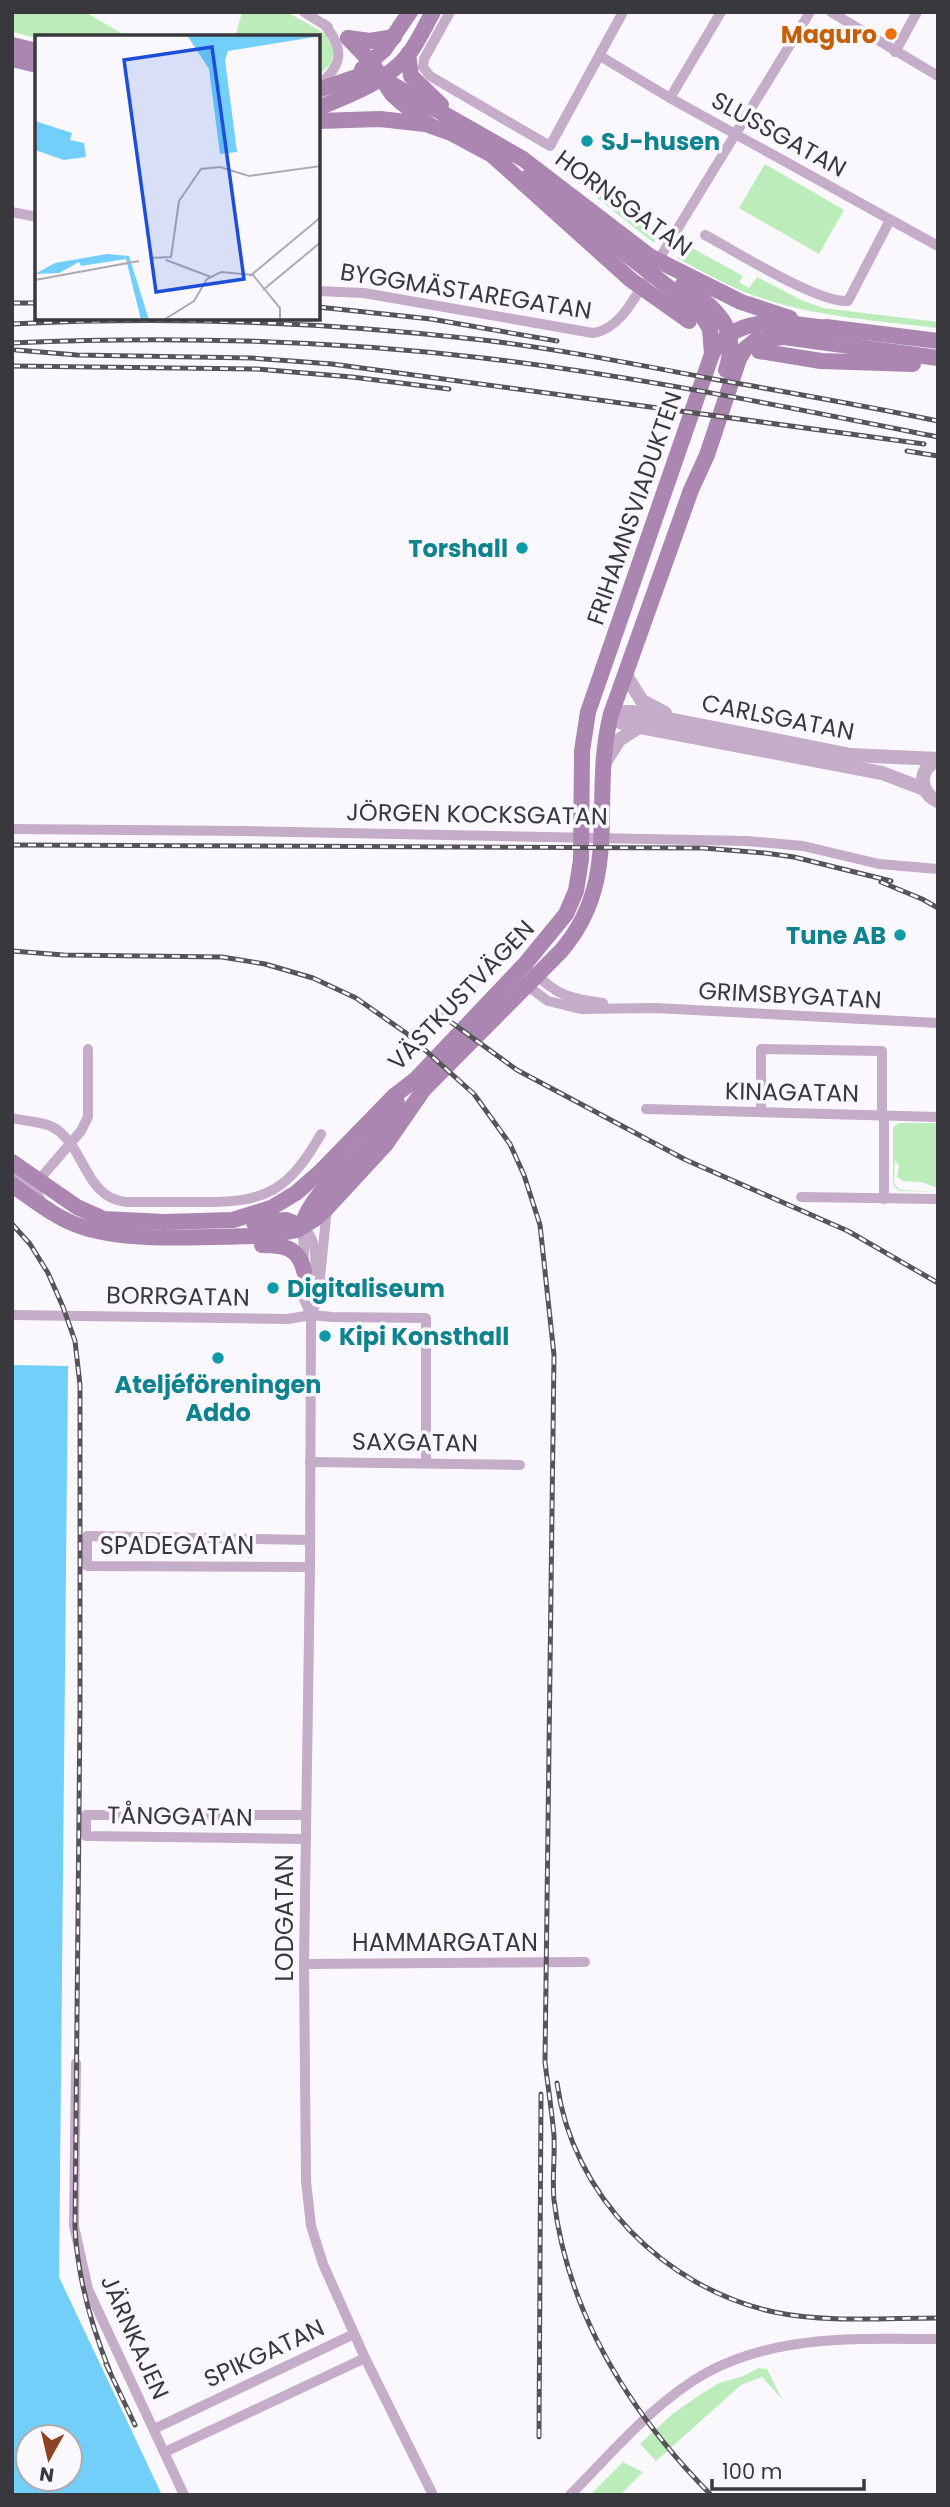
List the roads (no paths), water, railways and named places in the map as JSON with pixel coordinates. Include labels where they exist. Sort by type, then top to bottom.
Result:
[{"type":"main road","points":[[370,77],[410,12]]},
{"type":"main road","points":[[320,87],[370,77],[388,61],[417,12]]},
{"type":"main road","points":[[320,107],[408,54],[433,12]]},
{"type":"main road","points":[[348,38],[370,41],[394,37]]},
{"type":"main road","points":[[348,38],[370,77]]},
{"type":"main road","points":[[12,45],[35,51]]},
{"type":"main road","points":[[388,61],[408,54]]},
{"type":"main road","points":[[408,54],[411,76],[456,119]]},
{"type":"main road","points":[[12,59],[35,65]]},
{"type":"main road","name":"HORNSGATAN","points":[[370,77],[456,119],[523,159],[667,273],[782,316],[835,329],[938,341]]},
{"type":"main road","name":"HORNSGATAN","points":[[370,77],[431,126],[451,133],[492,155],[631,280],[690,321]]},
{"type":"main road","points":[[320,121],[380,119],[431,126]]},
{"type":"main road","points":[[492,155],[645,257]]},
{"type":"main road","points":[[667,273],[716,310],[729,333],[758,323],[835,329]]},
{"type":"main road","points":[[667,273],[705,319],[712,339],[712,354]]},
{"type":"main road","name":"FRIHAMNSVIADUKTEN","points":[[599,677],[712,354],[729,333]]},
{"type":"main road","name":"FRIHAMNSVIADUKTEN","points":[[601,770],[604,741],[611,714],[691,490],[698,452],[734,358],[729,333]]},
{"type":"main road","points":[[734,358],[756,340],[774,337],[938,361]]},
{"type":"main road","points":[[759,351],[821,361],[938,361]]},
{"type":"main road","points":[[585,730],[611,714],[601,701],[599,677]]},
{"type":"main road","name":"VÄSTKUSTVÄGEN","points":[[526,975],[566,914],[576,891],[581,860],[582,751],[599,677]]},
{"type":"main road","name":"VÄSTKUSTVÄGEN","points":[[12,1162],[77,1207],[104,1219],[119,1222],[233,1220],[260,1213],[284,1201],[308,1184],[394,1096],[416,1084],[526,975],[572,937],[593,897],[600,860],[601,770]]},
{"type":"main road","points":[[302,1226],[313,1202],[369,1143],[416,1084]]},
{"type":"main road","name":"VÄSTKUSTVÄGEN","points":[[12,1185],[54,1215],[77,1225],[120,1235],[279,1235],[315,1219],[386,1144],[416,1084]]},
{"type":"main road","name":"VÄSTKUSTVÄGEN","points":[[186,1222],[243,1225],[286,1220],[302,1226]]},
{"type":"main road","points":[[77,1225],[105,1238],[143,1244],[283,1245],[295,1251],[304,1271]]},
{"type":"street","points":[[304,12],[348,38]]},
{"type":"street","points":[[450,12],[424,59],[423,67],[430,76],[550,146],[623,12]]},
{"type":"street","points":[[670,98],[722,12]]},
{"type":"street","name":"BYGGMÄSTAREGATAN","points":[[320,291],[364,293],[587,333],[600,332],[613,324],[633,301],[810,12]]},
{"type":"street","points":[[831,12],[938,76]]},
{"type":"street","points":[[895,51],[917,12]]},
{"type":"street","points":[[320,86],[334,69],[339,49],[335,37],[324,24]]},
{"type":"street","name":"SLUSSGATAN","points":[[600,57],[890,220],[936,241]]},
{"type":"street","points":[[12,212],[35,217]]},
{"type":"street","points":[[705,235],[807,290],[831,300],[848,301],[890,220]]},
{"type":"street","points":[[626,678],[642,701],[685,722]]},
{"type":"street","name":"CARLSGATAN","points":[[933,799],[882,773],[639,727],[620,722],[611,714],[632,712],[851,755],[938,759]]},
{"type":"street","points":[[601,770],[619,740],[639,727]]},
{"type":"street","points":[[933,799],[924,772],[931,762],[938,759]]},
{"type":"street","name":"JÖRGEN KOCKSGATAN","points":[[12,829],[747,841],[803,846],[879,864],[935,871]]},
{"type":"street","name":"GRIMSBYGATAN","points":[[526,975],[548,1001],[567,1007],[640,1008],[938,1023]]},
{"type":"street","points":[[12,1175],[30,1184],[38,1181],[82,1131],[88,1117],[88,1049]]},
{"type":"street","points":[[761,1112],[761,1049],[882,1051],[884,1199]]},
{"type":"street","name":"KINAGATAN","points":[[646,1109],[938,1117]]},
{"type":"street","points":[[12,1118],[59,1130],[81,1157],[95,1186],[100,1192],[117,1201],[230,1202],[258,1197],[281,1185],[306,1160],[320,1134]]},
{"type":"street","points":[[38,1181],[37,1194],[44,1207]]},
{"type":"street","points":[[801,1198],[938,1199]]},
{"type":"street","name":"LODGATAN","points":[[327,1207],[322,1274],[318,1298],[311,1315],[304,1964],[306,2181],[311,2226],[323,2264],[365,2358],[433,2495]]},
{"type":"street","name":"LODGATAN","points":[[302,1226],[314,1245],[318,1298]]},
{"type":"street","name":"LODGATAN","points":[[302,1226],[303,1297],[311,1315]]},
{"type":"street","name":"BORRGATAN","points":[[12,1315],[288,1319],[311,1315],[426,1318],[426,1463]]},
{"type":"street","name":"SAXGATAN","points":[[310,1462],[520,1465]]},
{"type":"street","name":"SPADEGATAN","points":[[310,1540],[88,1536],[87,1566],[310,1567]]},
{"type":"street","name":"TÅNGGATAN","points":[[305,1839],[86,1836],[86,1815],[306,1815]]},
{"type":"street","name":"HAMMARGATAN","points":[[304,1964],[585,1962]]},
{"type":"street","name":"JÄRNKAJEN","points":[[76,2063],[74,2226],[88,2289],[184,2495]]},
{"type":"street","name":"SPIKGATAN","points":[[153,2429],[354,2333]]},
{"type":"street","points":[[570,2495],[646,2420],[681,2390],[729,2363],[751,2354],[835,2339],[938,2339]]},
{"type":"street","points":[[165,2452],[365,2358]]},
{"type":"water","points":[[12,1365],[68,1366],[59,2277],[162,2495],[12,2495]]},
{"type":"railway","points":[[12,303],[35,303]]},
{"type":"railway","points":[[320,307],[431,319],[557,341]]},
{"type":"railway","points":[[12,324],[248,322],[424,334],[568,352],[938,421]]},
{"type":"railway","points":[[12,343],[248,341],[425,352],[540,365],[654,383],[938,437]]},
{"type":"railway","points":[[16,350],[77,355],[252,358],[332,364],[924,444]]},
{"type":"railway","points":[[12,366],[257,369],[449,389]]},
{"type":"railway","points":[[907,451],[938,456]]},
{"type":"railway","points":[[12,845],[703,848],[794,857],[891,881]]},
{"type":"railway","points":[[881,882],[938,908]]},
{"type":"railway","points":[[12,951],[64,955],[222,957],[265,964],[313,978],[356,998],[406,1033],[474,1094],[510,1144],[524,1175],[540,1225],[554,1355],[545,2062],[554,2136],[554,2200],[561,2242],[573,2283],[608,2360],[655,2431],[711,2495]]},
{"type":"railway","points":[[437,1012],[517,1070],[686,1160],[848,1231],[938,1283]]},
{"type":"railway","points":[[12,1224],[30,1244],[48,1273],[63,1307],[75,1341],[80,1385],[75,2226],[86,2300],[110,2372]]},
{"type":"railway","points":[[557,2083],[566,2124],[582,2163],[603,2198],[630,2230],[661,2259],[696,2282],[734,2300],[774,2312],[814,2318],[938,2318]]},
{"type":"railway","points":[[539,2437],[541,2094]]},
{"type":"railway","points":[[106,2364],[135,2425]]},
{"type":"place","name":"Maguro","points":[[891,34]]},
{"type":"place","name":"SJ-husen","points":[[587,141]]},
{"type":"place","name":"Torshall","points":[[522,548]]},
{"type":"place","name":"Tune AB","points":[[900,935]]},
{"type":"place","name":"Digitaliseum","points":[[273,1288]]},
{"type":"place","name":"Kipi Konsthall","points":[[325,1336]]},
{"type":"place","name":"Ateljéföreningen Addo","points":[[218,1358]]}]
